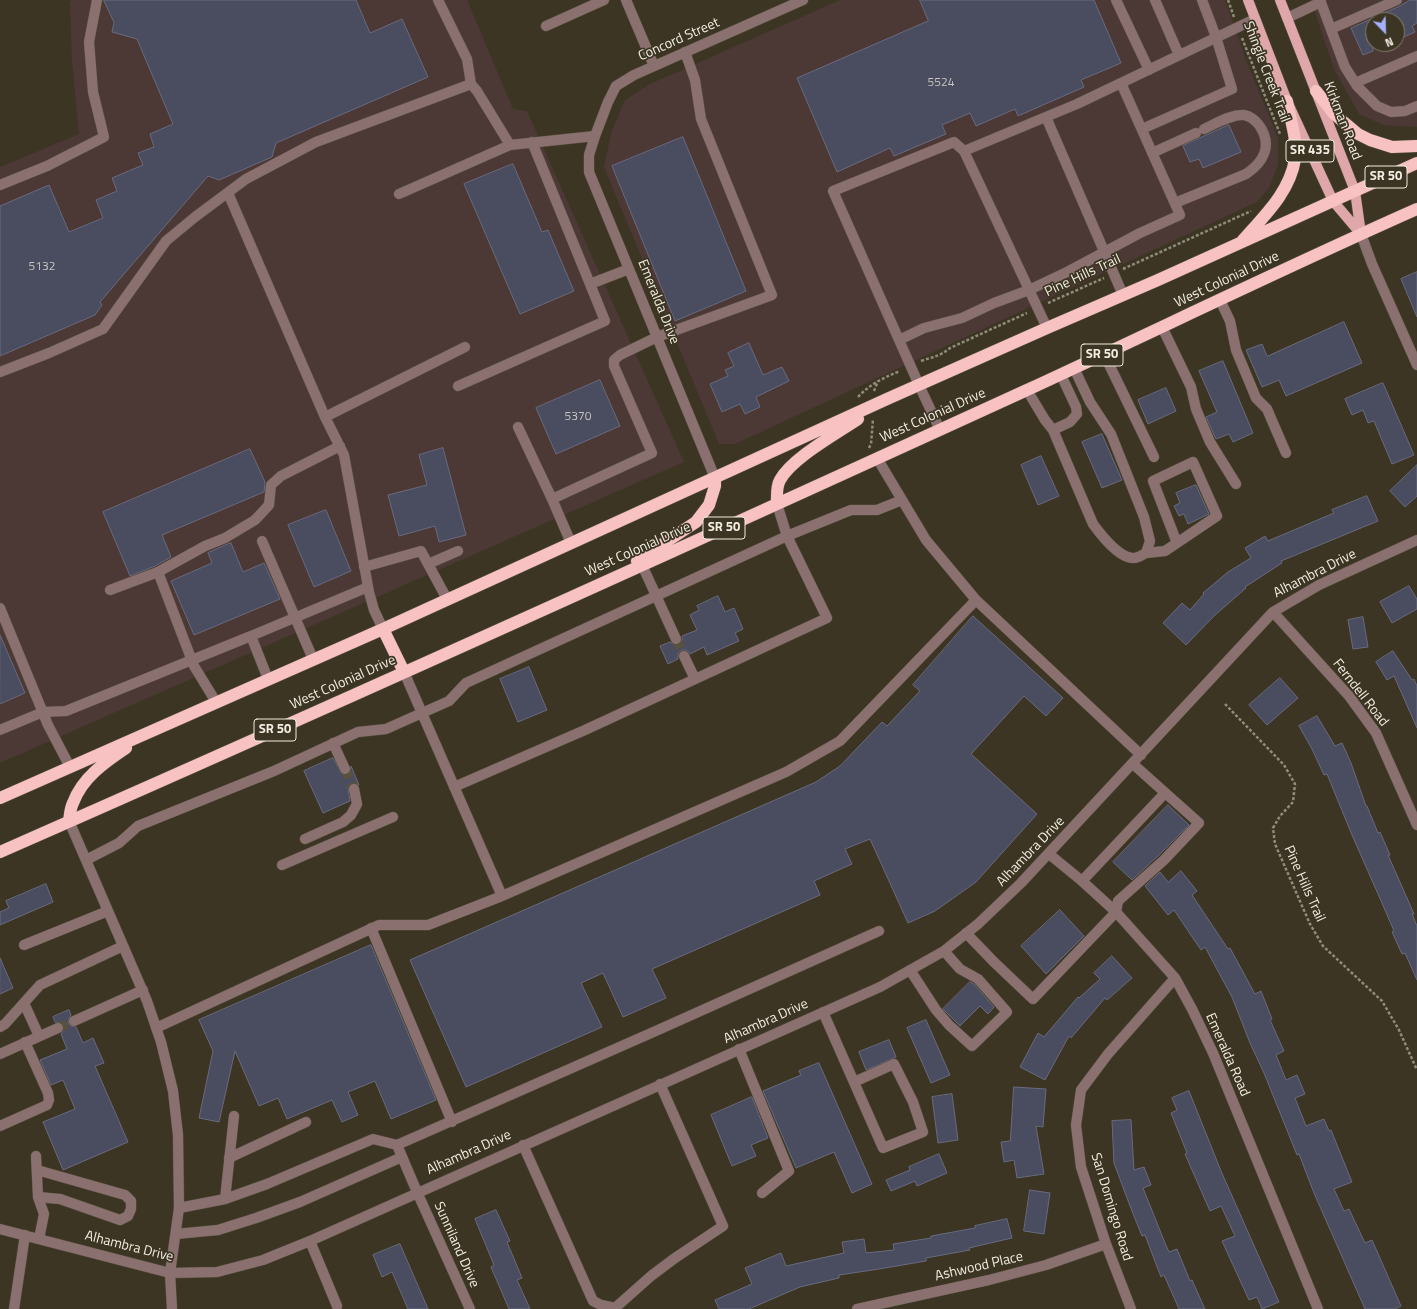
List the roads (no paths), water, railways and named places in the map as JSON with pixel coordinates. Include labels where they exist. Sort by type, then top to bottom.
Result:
[{"type":"highway","points":[[1316,91],[1334,114],[1358,134],[1370,140],[1392,147],[1417,146]]},
{"type":"highway","points":[[1240,244],[1278,201],[1292,171],[1296,158],[1295,139],[1287,101]]},
{"type":"highway","name":"West Colonial Drive","points":[[0,798],[382,629],[887,399],[1240,244],[1417,163]]},
{"type":"highway","name":"West Colonial Drive","points":[[0,852],[777,504],[1417,209]]},
{"type":"highway","points":[[777,504],[776,492],[780,480],[793,463],[887,399]]},
{"type":"highway","points":[[606,581],[696,522],[709,505],[715,486],[715,478]]},
{"type":"highway","points":[[382,629],[404,672]]},
{"type":"highway","points":[[69,821],[72,804],[82,786],[104,763],[152,730]]},
{"type":"main road","name":"SR 435","points":[[1248,0],[1287,101],[1333,201],[1361,234]]},
{"type":"main road","name":"Kirkman Road","points":[[1280,0],[1355,191],[1361,234]]},
{"type":"street","points":[[0,185],[47,166],[104,137],[93,92],[89,42],[96,0]]},
{"type":"street","points":[[438,0],[467,59],[471,84],[477,91],[510,144]]},
{"type":"street","points":[[546,26],[604,0]]},
{"type":"street","points":[[626,0],[654,66]]},
{"type":"street","name":"Concord Street","points":[[595,136],[616,86],[634,75],[803,0]]},
{"type":"street","points":[[1116,0],[1149,70]]},
{"type":"street","points":[[1155,0],[1179,55]]},
{"type":"street","points":[[1142,129],[1232,89],[1216,37],[1202,0]]},
{"type":"street","points":[[1331,29],[1397,0]]},
{"type":"street","points":[[1287,18],[1320,1],[1345,66],[1355,83],[1377,106],[1391,112],[1405,111],[1417,106]]},
{"type":"street","points":[[964,151],[1077,104],[1255,19]]},
{"type":"street","points":[[552,499],[652,453],[614,366],[614,360],[620,355],[657,337],[772,295],[701,119],[694,80],[685,52]]},
{"type":"street","points":[[1355,83],[1417,56]]},
{"type":"street","points":[[898,340],[924,328],[962,318],[994,303],[1029,290],[1067,272],[1140,233],[1180,215],[1121,83]]},
{"type":"street","points":[[0,372],[104,329],[166,241],[246,179],[316,142],[471,84]]},
{"type":"street","points":[[1152,153],[1235,117],[1245,115],[1252,118],[1262,130],[1266,143],[1264,156],[1258,164],[1246,174],[1175,203]]},
{"type":"street","points":[[1046,117],[1122,295]]},
{"type":"street","points":[[399,194],[510,144],[595,136]]},
{"type":"street","name":"Emeralda Drive","points":[[595,136],[589,155],[589,172],[715,478]]},
{"type":"street","points":[[458,386],[606,321],[532,142]]},
{"type":"street","points":[[940,430],[898,340],[833,190],[954,142],[964,151],[1047,328]]},
{"type":"street","points":[[228,193],[325,417],[344,455],[368,587],[374,610],[382,629]]},
{"type":"street","points":[[1361,234],[1372,264],[1417,365]]},
{"type":"street","points":[[590,284],[629,269]]},
{"type":"street","points":[[1220,300],[1230,321],[1236,350],[1256,398],[1267,409],[1286,453]]},
{"type":"street","points":[[1162,327],[1191,387],[1196,409],[1210,442],[1236,484]]},
{"type":"street","points":[[325,417],[464,347]]},
{"type":"street","points":[[1104,354],[1154,457]]},
{"type":"street","points":[[1074,368],[1090,402],[1111,434],[1144,517],[1150,541],[1146,553]]},
{"type":"street","points":[[1053,430],[1070,422],[1077,414],[1076,407],[1060,374]]},
{"type":"street","points":[[1027,390],[1045,420],[1053,430],[1093,524],[1098,531],[1126,558],[1136,559],[1146,553],[1165,551],[1177,543],[1216,516],[1193,462],[1153,481],[1177,543]]},
{"type":"street","points":[[518,426],[571,543]]},
{"type":"street","points":[[110,590],[158,572],[205,546],[225,538],[255,520],[269,505],[271,484],[281,476],[340,446]]},
{"type":"street","points":[[877,458],[926,540],[976,600],[1141,755]]},
{"type":"street","points":[[86,860],[119,843],[138,826],[274,771],[358,732],[386,729],[449,701],[466,683],[657,597],[787,536],[851,510],[877,510],[902,500]]},
{"type":"street","points":[[454,787],[585,730],[827,618],[787,536],[777,504]]},
{"type":"street","name":"Alhambra Drive","points":[[0,1228],[170,1273],[217,1272],[263,1260],[310,1241],[417,1192],[880,987],[944,951],[978,924],[1022,883],[1273,612],[1319,585],[1417,540]]},
{"type":"street","points":[[262,542],[313,659]]},
{"type":"street","points":[[428,564],[458,551]]},
{"type":"street","points":[[364,567],[421,552],[447,599]]},
{"type":"street","points":[[642,565],[676,639]]},
{"type":"street","points":[[158,572],[194,666],[216,702]]},
{"type":"street","points":[[0,730],[43,712],[66,711],[368,587]]},
{"type":"street","points":[[156,1028],[379,925],[428,926],[502,896],[786,772],[840,742],[976,600]]},
{"type":"street","points":[[0,608],[43,712],[70,767]]},
{"type":"street","name":"Ferndell Road","points":[[1273,612],[1349,696],[1376,732],[1417,825]]},
{"type":"street","points":[[251,636],[268,679]]},
{"type":"street","points":[[684,656],[695,679]]},
{"type":"street","points":[[404,672],[502,896]]},
{"type":"street","points":[[333,743],[345,769]]},
{"type":"street","points":[[966,933],[1033,999],[1116,912],[1118,902],[1164,860],[1199,823],[1133,764]]},
{"type":"street","points":[[305,839],[343,822],[351,815],[357,804],[354,789]]},
{"type":"street","points":[[1082,881],[1165,793]]},
{"type":"street","points":[[282,865],[393,817]]},
{"type":"street","points":[[69,821],[142,990],[156,1028],[173,1091],[178,1135],[179,1208],[170,1273],[172,1309]]},
{"type":"street","name":"Emeralda Road","points":[[1049,854],[1116,912],[1174,978],[1192,1009],[1213,1053],[1318,1309]]},
{"type":"street","points":[[24,945],[108,911]]},
{"type":"street","points":[[372,928],[452,1122]]},
{"type":"street","points":[[179,1208],[225,1199],[267,1184],[373,1139],[397,1146],[879,930]]},
{"type":"street","points":[[0,1027],[5,1024],[40,985],[123,946]]},
{"type":"street","points":[[910,970],[936,1010],[949,1025],[972,1046],[1007,1012],[978,979],[960,969],[944,951]]},
{"type":"street","name":"San Domingo Road","points":[[1131,1309],[1106,1244],[1080,1167],[1076,1125],[1081,1090],[1108,1054],[1174,978]]},
{"type":"street","points":[[74,1021],[142,990]]},
{"type":"street","points":[[24,1003],[39,1036]]},
{"type":"street","points":[[823,1012],[883,1148],[922,1132],[913,1102],[894,1064],[854,1082]]},
{"type":"street","points":[[0,1054],[58,1028]]},
{"type":"street","points":[[0,1126],[47,1105],[49,1100],[48,1093],[25,1042]]},
{"type":"street","points":[[739,1049],[790,1171],[762,1193]]},
{"type":"street","points":[[523,1145],[593,1300],[601,1306],[615,1308],[651,1276],[723,1226],[660,1084]]},
{"type":"street","points":[[225,1199],[234,1116]]},
{"type":"street","points":[[229,1158],[306,1122]]},
{"type":"street","name":"Sunniland Drive","points":[[397,1146],[470,1309]]},
{"type":"street","points":[[36,1156],[38,1196],[44,1214],[39,1239]]},
{"type":"street","points":[[176,1234],[218,1230],[256,1218],[300,1202],[402,1157]]},
{"type":"street","points":[[37,1170],[125,1195],[131,1201],[132,1209],[128,1216],[120,1220],[60,1199],[38,1196]]},
{"type":"street","points":[[14,1309],[25,1235]]},
{"type":"street","points":[[310,1241],[337,1306]]},
{"type":"street","name":"Ashwood Place","points":[[857,1309],[989,1280],[1046,1265],[1106,1244]]},
{"type":"tunnel","points":[[676,639],[684,656]]},
{"type":"tunnel","points":[[345,769],[354,789]]},
{"type":"tunnel","points":[[58,1028],[74,1021]]}]
